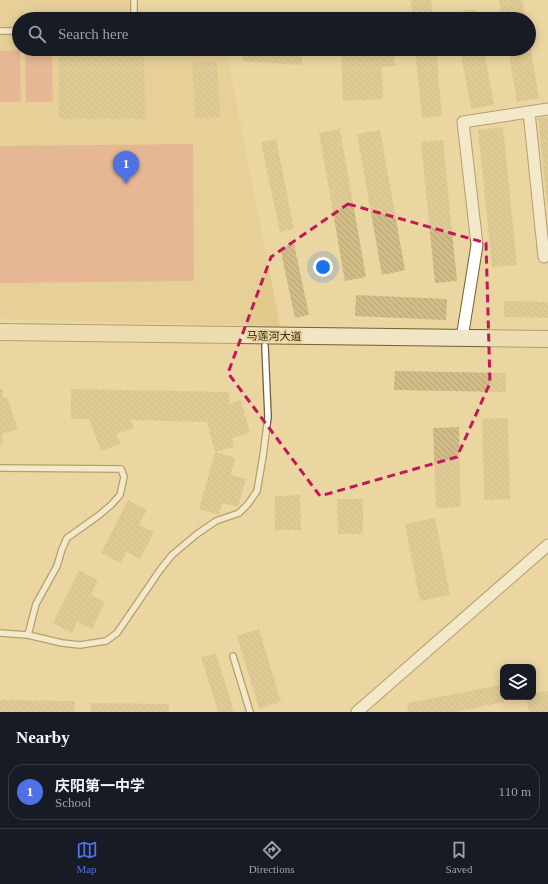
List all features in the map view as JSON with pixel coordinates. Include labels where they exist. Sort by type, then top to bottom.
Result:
[{"type":"street","points":[[462,338],[477,245],[463,122],[548,109]]},
{"type":"street","points":[[529,112],[544,256]]},
{"type":"street","name":"马莲河大道","points":[[0,332],[548,339]]},
{"type":"street","name":"马莲河大道","points":[[0,343],[548,350]]},
{"type":"street","points":[[357,712],[548,545]]},
{"type":"lane","points":[[134,0],[134,12]]},
{"type":"lane","points":[[0,31],[12,31]]},
{"type":"lane","points":[[0,633],[28,635],[62,643],[80,645],[106,641],[117,633],[172,555],[197,534],[216,521],[239,513],[248,504],[257,491],[268,417],[265,346]]},
{"type":"lane","points":[[0,468],[121,469],[124,477],[120,495],[116,500],[98,516],[68,538],[56,566],[36,604],[28,635]]},
{"type":"lane","points":[[232,656],[250,712]]},
{"type":"highlighted area","points":[[348,204],[486,243],[490,383],[457,457],[320,496],[228,373],[271,257]]},
{"type":"shaded area","points":[[0,0],[134,0],[136,12],[12,12],[12,56],[227,56],[280,326],[0,319]]},
{"type":"shaded area","points":[[12,50],[12,56],[20,56],[21,102],[0,102],[0,51]]},
{"type":"shaded area","points":[[25,56],[52,56],[53,102],[26,102]]},
{"type":"shaded area","points":[[193,144],[194,281],[0,283],[0,146]]},
{"type":"building","points":[[411,0],[431,0],[432,12],[412,12]]},
{"type":"building","points":[[499,0],[522,0],[525,12],[501,12]]},
{"type":"building","points":[[476,9],[477,12],[459,12]]},
{"type":"building","points":[[59,56],[144,56],[145,119],[59,119]]},
{"type":"building","points":[[242,56],[303,56],[302,65],[242,61]]},
{"type":"building","points":[[341,56],[394,56],[395,66],[382,67],[383,99],[343,101]]},
{"type":"building","points":[[416,56],[437,56],[442,116],[422,118]]},
{"type":"building","points":[[461,56],[485,56],[494,105],[471,109]]},
{"type":"building","points":[[509,56],[532,56],[539,98],[517,102]]},
{"type":"building","points":[[217,61],[220,117],[195,118],[192,62]]},
{"type":"building","points":[[548,117],[548,203],[547,204],[538,118]]},
{"type":"building","points":[[503,127],[517,265],[492,267],[478,130]]},
{"type":"building","points":[[340,129],[366,277],[345,281],[319,133]]},
{"type":"building","points":[[380,130],[405,270],[382,275],[357,134]]},
{"type":"building","points":[[276,139],[294,229],[280,232],[261,142]]},
{"type":"building","points":[[443,140],[457,281],[435,283],[421,142]]},
{"type":"building","points":[[294,244],[309,315],[295,318],[280,247]]},
{"type":"building","points":[[356,295],[447,299],[446,320],[355,316]]},
{"type":"building","points":[[504,301],[548,302],[548,318],[504,317]]},
{"type":"building","points":[[395,371],[506,373],[506,392],[394,390]]},
{"type":"building","points":[[0,389],[3,389],[3,398],[7,397],[18,429],[1,435],[4,444],[0,445]]},
{"type":"building","points":[[71,389],[229,392],[229,404],[241,400],[250,433],[232,438],[234,447],[215,452],[207,422],[131,420],[134,428],[117,434],[120,444],[101,451],[89,419],[71,419]]},
{"type":"building","points":[[508,418],[510,499],[484,500],[482,419]]},
{"type":"building","points":[[459,427],[461,507],[436,508],[433,428]]},
{"type":"building","points":[[215,452],[235,458],[231,475],[246,479],[238,507],[222,503],[219,515],[199,509]]},
{"type":"building","points":[[300,495],[301,530],[275,530],[275,496]]},
{"type":"building","points":[[337,499],[363,499],[363,534],[338,534]]},
{"type":"building","points":[[128,500],[147,510],[139,525],[154,532],[140,559],[126,552],[121,563],[101,553]]},
{"type":"building","points":[[435,518],[450,595],[420,601],[405,524]]},
{"type":"building","points":[[79,570],[98,580],[91,595],[105,602],[92,629],[77,622],[72,633],[53,623]]},
{"type":"building","points":[[259,629],[281,702],[259,709],[237,636]]},
{"type":"building","points":[[216,653],[234,712],[218,712],[201,657]]},
{"type":"building","points":[[500,685],[500,700],[504,700],[504,702],[454,712],[408,712],[407,703]]},
{"type":"building","points":[[548,691],[548,712],[529,712],[527,700],[536,700],[536,693]]},
{"type":"building","points":[[0,700],[75,701],[74,712],[0,712]]},
{"type":"building","points":[[91,703],[169,704],[169,712],[91,712]]},
{"type":"place","name":"庆阳第一中学","points":[[126,184]]}]
